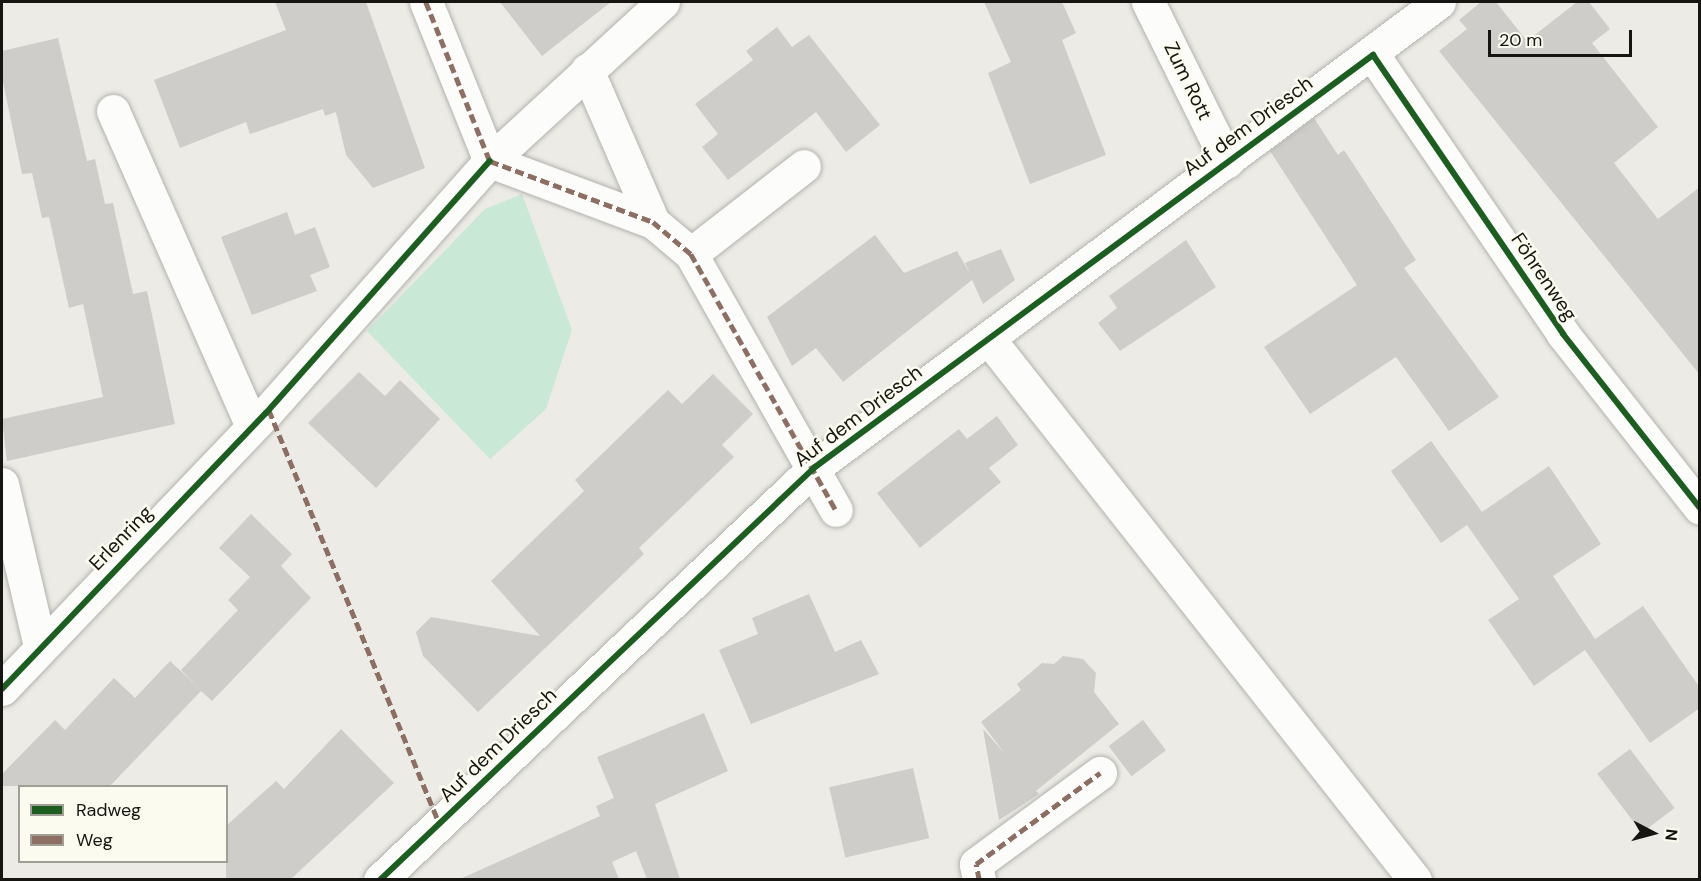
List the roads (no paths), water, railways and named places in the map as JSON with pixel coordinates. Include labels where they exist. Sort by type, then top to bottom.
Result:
[{"type":"street","points":[[426,2],[490,161],[653,222],[691,254],[815,467],[836,510]]},
{"type":"street","name":"Erlenring","points":[[2,689],[40,646],[259,420],[490,161],[663,2]]},
{"type":"street","name":"Zum Rott","points":[[1148,2],[1227,161]]},
{"type":"street","name":"Auf dem Driesch","points":[[380,879],[815,467],[1373,55],[1439,2]]},
{"type":"street","name":"Föhrenweg","points":[[1373,55],[1563,334],[1700,508]]},
{"type":"street","points":[[587,70],[653,222]]},
{"type":"street","points":[[113,111],[259,420]]},
{"type":"street","points":[[691,254],[804,166]]},
{"type":"street","points":[[988,339],[1415,879]]},
{"type":"street","points":[[2,484],[40,646]]},
{"type":"street","points":[[977,872],[1100,773]]}]
